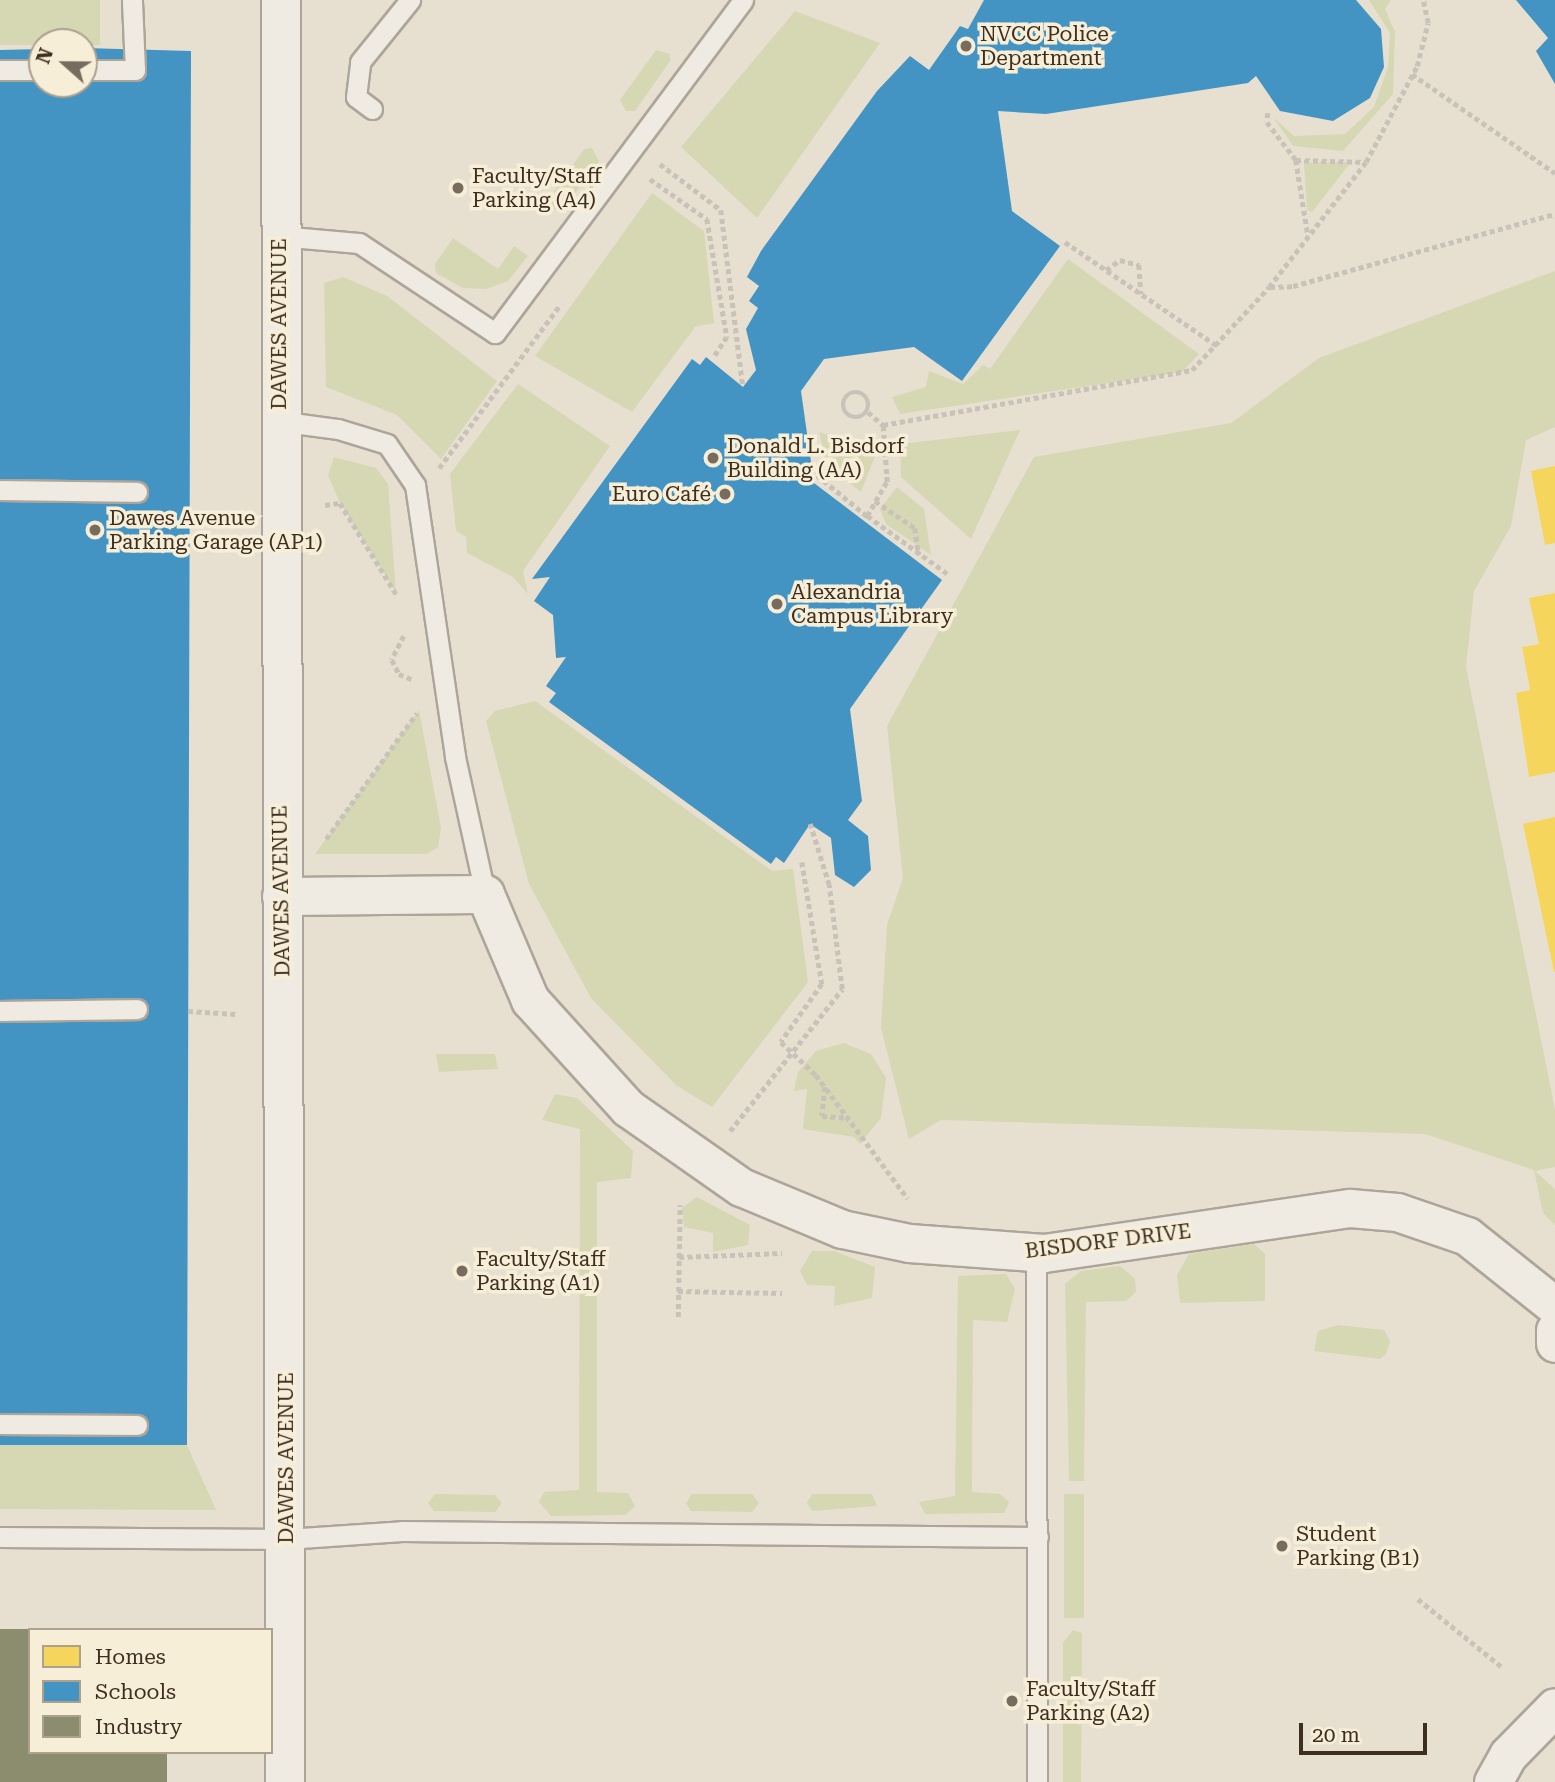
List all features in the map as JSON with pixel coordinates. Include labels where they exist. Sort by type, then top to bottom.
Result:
[{"type":"street","name":"DAWES AVENUE","points":[[281,0],[278,421],[286,1539],[285,1782]]},
{"type":"street","points":[[281,897],[485,894]]},
{"type":"street","name":"BISDORF DRIVE","points":[[485,894],[530,1000],[628,1108],[705,1167],[792,1212],[850,1231],[922,1245],[1036,1253],[1350,1208],[1386,1211],[1466,1236],[1555,1306]]},
{"type":"street","points":[[1555,1330],[1555,1343]]},
{"type":"street","points":[[1493,1782],[1508,1755],[1555,1707]]},
{"type":"lane","points":[[98,71],[135,70],[132,0]]},
{"type":"lane","points":[[372,109],[356,97],[360,62],[410,0]]},
{"type":"lane","points":[[279,236],[359,243],[495,333],[743,0]]},
{"type":"lane","points":[[0,70],[28,70]]},
{"type":"lane","points":[[278,421],[362,435],[387,444],[403,461],[415,485],[455,757],[485,894]]},
{"type":"lane","points":[[0,490],[137,492]]},
{"type":"lane","points":[[0,1011],[137,1010]]},
{"type":"lane","points":[[1036,1253],[1037,1782]]},
{"type":"lane","points":[[0,1424],[137,1424]]},
{"type":"lane","points":[[0,1537],[286,1539],[402,1531],[1038,1537]]},
{"type":"path","points":[[883,425],[1192,370],[1219,347],[1366,162],[1412,74],[1428,23],[1423,0]]},
{"type":"path","points":[[1412,74],[1555,173]]},
{"type":"path","points":[[1268,113],[1267,122],[1296,160],[1308,237]]},
{"type":"path","points":[[1296,160],[1366,162]]},
{"type":"path","points":[[642,190],[660,164],[721,210],[743,387]]},
{"type":"path","points":[[650,179],[706,219],[727,337],[713,357]]},
{"type":"path","points":[[1269,287],[1293,286],[1555,214]]},
{"type":"path","points":[[1066,242],[1219,347]]},
{"type":"path","points":[[1106,270],[1120,260],[1139,265],[1140,294]]},
{"type":"path","points":[[438,468],[570,291]]},
{"type":"path","points":[[867,412],[850,418],[844,399],[863,394],[867,412],[883,425],[887,482],[867,516]]},
{"type":"path","points":[[817,475],[947,575]]},
{"type":"path","points":[[322,497],[327,508],[340,503],[404,612],[435,607]]},
{"type":"path","points":[[875,501],[915,528],[919,555]]},
{"type":"path","points":[[407,634],[395,645],[392,660],[399,674],[414,680]]},
{"type":"path","points":[[321,847],[419,710]]},
{"type":"path","points":[[723,1140],[842,989],[829,885],[810,824]]},
{"type":"path","points":[[802,862],[822,984],[781,1042],[793,1050],[825,1087],[908,1199]]},
{"type":"path","points":[[188,1011],[236,1014]]},
{"type":"path","points":[[825,1087],[822,1116],[848,1118]]},
{"type":"path","points":[[678,1317],[680,1205]]},
{"type":"path","points":[[679,1257],[782,1253]]},
{"type":"path","points":[[678,1291],[782,1293]]},
{"type":"path","points":[[1418,1599],[1502,1667]]},
{"type":"green space","points":[[0,0],[100,0],[100,45],[98,28],[28,28],[28,45],[0,45]]},
{"type":"green space","points":[[1369,0],[1391,0],[1385,9],[1395,32],[1393,94],[1343,151],[1293,146],[1273,117],[1294,136],[1345,134],[1374,107],[1388,67],[1390,33]]},
{"type":"green space","points":[[795,11],[880,43],[757,218],[681,147]]},
{"type":"green space","points":[[656,50],[670,54],[670,61],[635,111],[626,111],[620,100]]},
{"type":"green space","points":[[592,148],[599,161],[563,209],[555,210],[549,199],[584,149]]},
{"type":"green space","points":[[1351,162],[1312,212],[1307,210],[1304,163]]},
{"type":"green space","points":[[652,193],[704,231],[714,323],[695,327],[632,412],[535,356]]},
{"type":"green space","points":[[453,238],[498,269],[514,246],[528,256],[508,281],[486,289],[463,288],[436,273],[435,264]]},
{"type":"green space","points":[[1068,259],[1199,354],[1182,372],[900,414],[892,397],[926,387],[929,371],[963,384],[983,365],[990,369]]},
{"type":"green space","points":[[1555,271],[1555,427],[1526,440],[1511,526],[1474,591],[1466,667],[1555,1109],[1555,1167],[1535,1171],[1555,1189],[1555,1225],[1543,1213],[1534,1170],[1425,1134],[941,1120],[909,1139],[881,1028],[887,925],[903,878],[887,726],[1034,457],[1231,423],[1319,358]]},
{"type":"green space","points":[[343,277],[387,296],[497,381],[441,459],[397,415],[326,387],[324,283]]},
{"type":"green space","points":[[518,384],[610,446],[523,571],[528,594],[513,577],[467,553],[466,537],[456,531],[450,474]]},
{"type":"green space","points":[[1020,430],[971,539],[901,477],[900,444]]},
{"type":"green space","points":[[819,432],[877,451],[861,492],[827,465]]},
{"type":"green space","points":[[334,457],[376,468],[388,484],[396,593],[340,503],[328,475]]},
{"type":"green space","points":[[897,487],[924,509],[931,555],[886,524],[880,509]]},
{"type":"green space","points":[[535,701],[772,871],[793,869],[808,982],[712,1107],[677,1086],[591,998],[529,884],[486,721],[495,711]]},
{"type":"green space","points":[[419,710],[441,828],[438,847],[427,854],[315,854]]},
{"type":"green space","points":[[844,1043],[871,1054],[886,1078],[881,1118],[860,1144],[854,1137],[803,1129],[807,1089],[794,1091],[798,1072],[816,1051]]},
{"type":"green space","points":[[436,1054],[495,1054],[498,1069],[439,1072]]},
{"type":"green space","points":[[555,1094],[577,1098],[633,1151],[631,1178],[597,1182],[597,1492],[628,1493],[635,1506],[625,1515],[551,1516],[539,1502],[544,1492],[579,1490],[580,1129],[542,1120]]},
{"type":"green space","points":[[697,1197],[750,1225],[748,1245],[713,1252],[713,1233],[684,1227],[682,1208]]},
{"type":"green space","points":[[1254,1244],[1265,1254],[1265,1301],[1180,1303],[1177,1275],[1189,1254]]},
{"type":"green space","points":[[812,1251],[834,1251],[875,1267],[872,1298],[834,1306],[835,1286],[807,1285],[800,1271]]},
{"type":"green space","points":[[1120,1266],[1135,1279],[1136,1292],[1126,1301],[1086,1302],[1084,1481],[1069,1481],[1065,1284],[1081,1271]]},
{"type":"green space","points":[[1006,1274],[1015,1289],[1007,1322],[973,1320],[972,1492],[1000,1494],[1009,1502],[1004,1513],[925,1514],[919,1502],[955,1496],[958,1276]]},
{"type":"green space","points":[[1338,1325],[1384,1330],[1390,1341],[1386,1354],[1380,1359],[1314,1351],[1318,1331]]},
{"type":"green space","points":[[0,1445],[187,1445],[216,1510],[0,1509]]},
{"type":"green space","points":[[435,1494],[495,1495],[502,1503],[495,1512],[434,1511],[428,1503]]},
{"type":"green space","points":[[692,1494],[752,1494],[759,1503],[752,1512],[691,1511],[686,1503]]},
{"type":"green space","points":[[812,1494],[872,1494],[877,1506],[812,1511],[807,1503]]},
{"type":"green space","points":[[1064,1494],[1084,1494],[1084,1618],[1064,1618]]},
{"type":"green space","points":[[1073,1630],[1082,1633],[1081,1782],[1063,1782],[1063,1643]]},
{"type":"building: Homes","points":[[1555,466],[1555,543],[1545,545],[1531,471]]},
{"type":"building: Homes","points":[[1555,593],[1555,772],[1529,777],[1516,693],[1530,690],[1522,647],[1539,644],[1529,598]]},
{"type":"building: Homes","points":[[1555,817],[1555,972],[1554,972],[1523,824]]},
{"type":"building: Schools","name":"Donald L. Bisdorf Building (AA)","points":[[984,0],[1356,0],[1381,29],[1384,67],[1370,98],[1333,121],[1280,111],[1256,76],[1248,83],[1046,114],[998,111],[1012,211],[1060,246],[962,381],[914,347],[824,359],[801,391],[814,483],[942,580],[850,709],[862,801],[848,820],[868,836],[871,870],[854,887],[835,875],[831,838],[810,824],[784,863],[776,857],[771,864],[549,702],[556,693],[546,686],[566,657],[556,658],[553,615],[534,601],[550,577],[532,579],[692,359],[700,365],[706,357],[743,387],[756,370],[746,329],[758,308],[749,301],[759,286],[747,277],[761,251],[877,91],[910,56],[929,70],[960,26],[968,29]]},
{"type":"building: Schools","points":[[1516,0],[1555,0],[1555,84],[1536,51],[1548,38]]},
{"type":"building: Schools","name":"Dawes Avenue Parking Garage (AP1)","points":[[98,48],[191,51],[187,1445],[0,1445],[0,50],[28,49],[28,98],[98,98]]},
{"type":"building: Industry","points":[[0,1629],[28,1629],[28,1754],[167,1754],[167,1782],[0,1782]]},
{"type":"place","name":"NVCC Police Department","points":[[966,46]]},
{"type":"place","name":"Faculty/Staff Parking (A4)","points":[[458,188]]},
{"type":"place","name":"Donald L. Bisdorf Building (AA)","points":[[713,458]]},
{"type":"place","name":"Euro Café","points":[[725,494]]},
{"type":"place","name":"Dawes Avenue Parking Garage (AP1)","points":[[95,530]]},
{"type":"place","name":"Alexandria Campus Library","points":[[777,604]]},
{"type":"place","name":"Faculty/Staff Parking (A1)","points":[[462,1271]]},
{"type":"place","name":"Student Parking (B1)","points":[[1282,1546]]},
{"type":"place","name":"Faculty/Staff Parking (A2)","points":[[1012,1701]]}]
